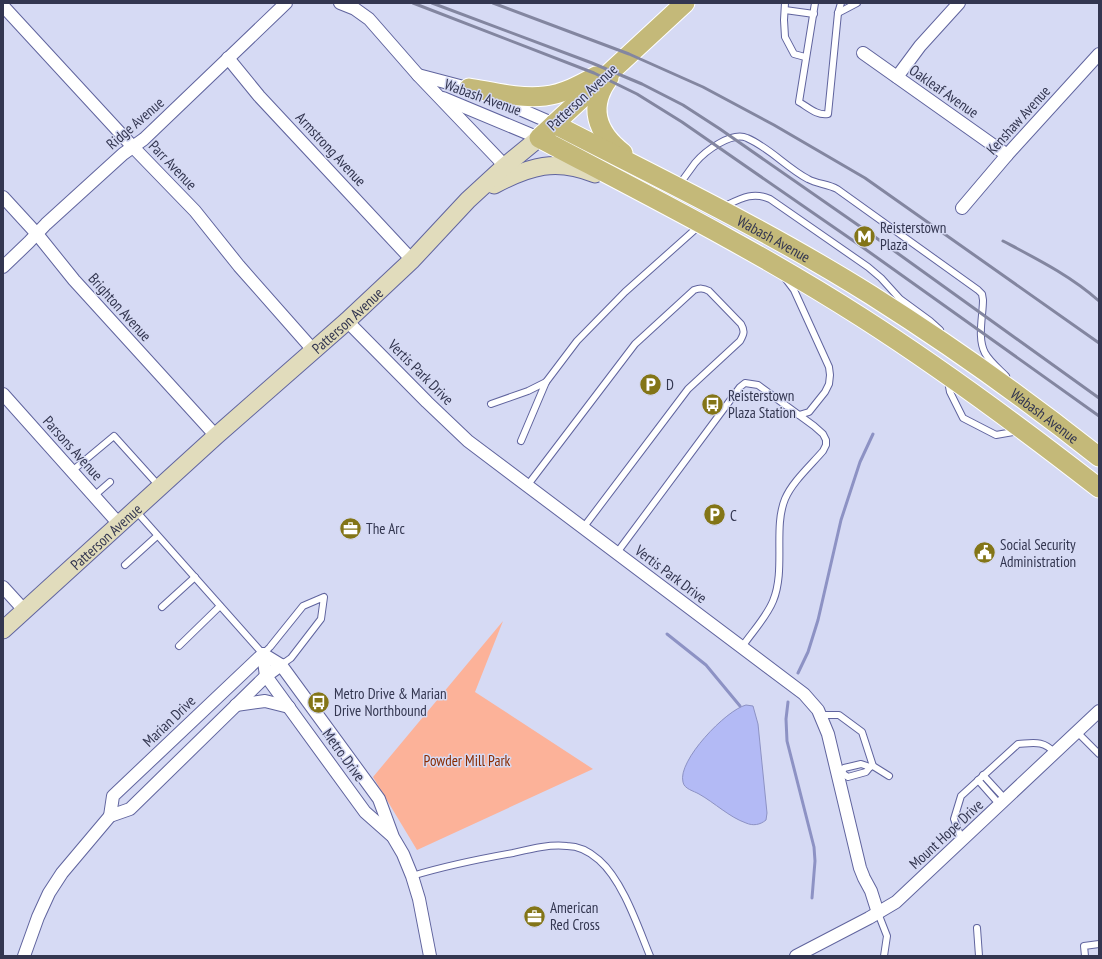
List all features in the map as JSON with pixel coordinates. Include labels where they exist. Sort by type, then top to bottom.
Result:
[{"type":"main road","name":"Patterson Avenue","points":[[3,630],[216,436],[347,321],[412,260],[468,200],[505,166],[539,138],[621,62],[674,7]]},
{"type":"main road","points":[[469,88],[508,95],[531,97],[546,96],[564,92],[582,84],[621,62]]},
{"type":"main road","points":[[621,62],[603,86],[599,95],[597,112],[598,122],[611,143],[655,176]]},
{"type":"main road","name":"Wabash Avenue","points":[[554,124],[720,208],[870,295],[974,364],[1050,419],[1099,457]]},
{"type":"main road","name":"Wabash Avenue","points":[[539,138],[701,223],[860,316],[948,375],[1024,430],[1099,488]]},
{"type":"main road","points":[[468,200],[515,174],[542,166],[566,165],[585,170],[648,195]]},
{"type":"street","name":"Ridge Avenue","points":[[3,266],[62,209],[144,139],[286,3]]},
{"type":"street","points":[[340,3],[355,9],[369,19],[418,75],[505,166]]},
{"type":"street","points":[[897,77],[920,46],[959,3]]},
{"type":"street","name":"Parr Avenue","points":[[3,6],[133,147],[195,211],[239,266],[314,351]]},
{"type":"street","name":"Oakleaf Avenue","points":[[863,53],[1007,155]]},
{"type":"street","name":"Kenshaw Avenue","points":[[962,208],[1007,155],[1099,54]]},
{"type":"street","name":"Armstrong Avenue","points":[[228,58],[259,96],[412,260]]},
{"type":"street","name":"Wabash Avenue","points":[[418,75],[469,88],[554,124]]},
{"type":"street","name":"Wabash Avenue","points":[[438,96],[539,138]]},
{"type":"street","name":"Brighton Avenue","points":[[3,197],[37,234],[74,280],[216,436]]},
{"type":"street","name":"Vertis Park Drive","points":[[347,321],[468,442],[804,694],[818,710],[828,734],[840,773],[860,868],[871,891],[878,913]]},
{"type":"street","name":"Parsons Avenue","points":[[3,394],[119,524]]},
{"type":"street","points":[[3,587],[24,610]]},
{"type":"street","name":"Metro Drive","points":[[263,654],[281,665],[379,798],[393,837],[403,854],[412,876],[419,899],[430,956]]},
{"type":"street","name":"Metro Drive","points":[[263,654],[266,676],[365,812],[393,837]]},
{"type":"street","name":"Marian Drive","points":[[110,816],[113,796],[263,654]]},
{"type":"street","points":[[24,956],[38,917],[49,893],[62,873],[110,816],[130,809],[266,676],[281,665]]},
{"type":"street","points":[[236,705],[265,701],[289,707]]},
{"type":"street","name":"Mount Hope Drive","points":[[796,956],[896,902],[1003,803],[1099,710]]},
{"type":"lane","points":[[815,3],[805,57],[799,102],[819,114],[828,114],[840,3]]},
{"type":"lane","points":[[838,13],[857,3]]},
{"type":"lane","points":[[805,57],[794,54],[784,37],[785,6],[814,14]]},
{"type":"lane","points":[[678,187],[701,157],[731,137],[740,136],[753,141],[808,179],[830,185],[837,189],[982,294],[982,343],[985,352],[992,363],[1050,419]]},
{"type":"lane","points":[[720,208],[735,201],[755,195],[761,195],[770,199],[868,267],[900,298],[930,321],[974,364]]},
{"type":"lane","points":[[521,441],[546,382],[576,341],[625,292],[701,223]]},
{"type":"lane","points":[[776,266],[794,290],[829,367],[829,384],[825,392],[808,412],[799,416]]},
{"type":"lane","points":[[527,486],[635,344],[694,290],[699,288],[709,291],[740,324],[744,335],[740,341],[688,388],[583,528]]},
{"type":"lane","points":[[948,375],[950,392],[963,418],[996,434],[1007,434],[1024,430]]},
{"type":"lane","points":[[491,404],[521,394],[546,382]]},
{"type":"lane","points":[[616,554],[740,387],[745,383],[758,385],[823,434],[826,444],[823,451],[789,491],[785,500],[781,525],[779,574],[773,601],[742,647]]},
{"type":"lane","points":[[72,471],[114,436],[160,487]]},
{"type":"lane","points":[[94,496],[110,482]]},
{"type":"lane","points":[[134,510],[263,654],[303,606],[324,597],[321,618],[290,658],[281,665]]},
{"type":"lane","points":[[125,565],[157,536]]},
{"type":"lane","points":[[162,607],[195,577]]},
{"type":"lane","points":[[179,646],[220,606]]},
{"type":"lane","points":[[820,716],[839,715],[862,732],[871,767]]},
{"type":"lane","points":[[1077,732],[1099,754]]},
{"type":"lane","points":[[962,840],[954,819],[961,796],[983,775],[1018,744],[1044,744],[1055,753]]},
{"type":"lane","points":[[871,767],[866,772],[848,777],[840,773],[844,768],[861,764],[871,767],[889,776]]},
{"type":"lane","points":[[983,775],[1003,803]]},
{"type":"lane","points":[[978,780],[1003,803]]},
{"type":"lane","points":[[412,876],[458,863],[538,848],[567,846],[576,847],[586,851],[600,860],[616,882],[624,895],[650,956]]},
{"type":"lane","points":[[878,913],[887,936],[884,956]]},
{"type":"lane","points":[[977,928],[979,956]]},
{"type":"lane","points":[[1085,956],[1084,946],[1099,944]]},
{"type":"green space","name":"Powder Mill Park","points":[[503,621],[475,692],[593,769],[417,850],[373,777]]},
{"type":"water","points":[[746,705],[753,706],[758,724],[767,813],[766,820],[756,824],[749,824],[734,817],[687,788],[683,782],[683,773],[695,750],[727,716]]},
{"type":"waterway","points":[[798,673],[808,652],[818,620],[841,520],[860,462],[873,434]]},
{"type":"waterway","points":[[667,634],[706,665],[740,706]]},
{"type":"waterway","points":[[788,702],[786,719],[787,741],[814,847],[815,861],[812,898]]},
{"type":"railway","points":[[413,3],[594,73],[637,94],[682,122],[858,244],[1099,416]]},
{"type":"railway","points":[[432,3],[592,63],[642,84],[683,105],[868,232],[1099,398]]},
{"type":"railway","points":[[493,3],[629,54],[703,87],[774,125],[865,178],[1099,343]]},
{"type":"railway","points":[[1003,241],[1041,261],[1077,284],[1099,301]]},
{"type":"place","name":"Reisterstown Plaza","points":[[864,236]]},
{"type":"place","name":"D","points":[[650,384]]},
{"type":"place","name":"Reisterstown Plaza Station","points":[[712,404]]},
{"type":"place","name":"C","points":[[715,515]]},
{"type":"place","name":"The Arc","points":[[351,528]]},
{"type":"place","name":"Social Security Administration","points":[[985,553]]},
{"type":"place","name":"Metro Drive & Marian Drive Northbound","points":[[319,702]]},
{"type":"place","name":"American Red Cross","points":[[534,916]]}]
